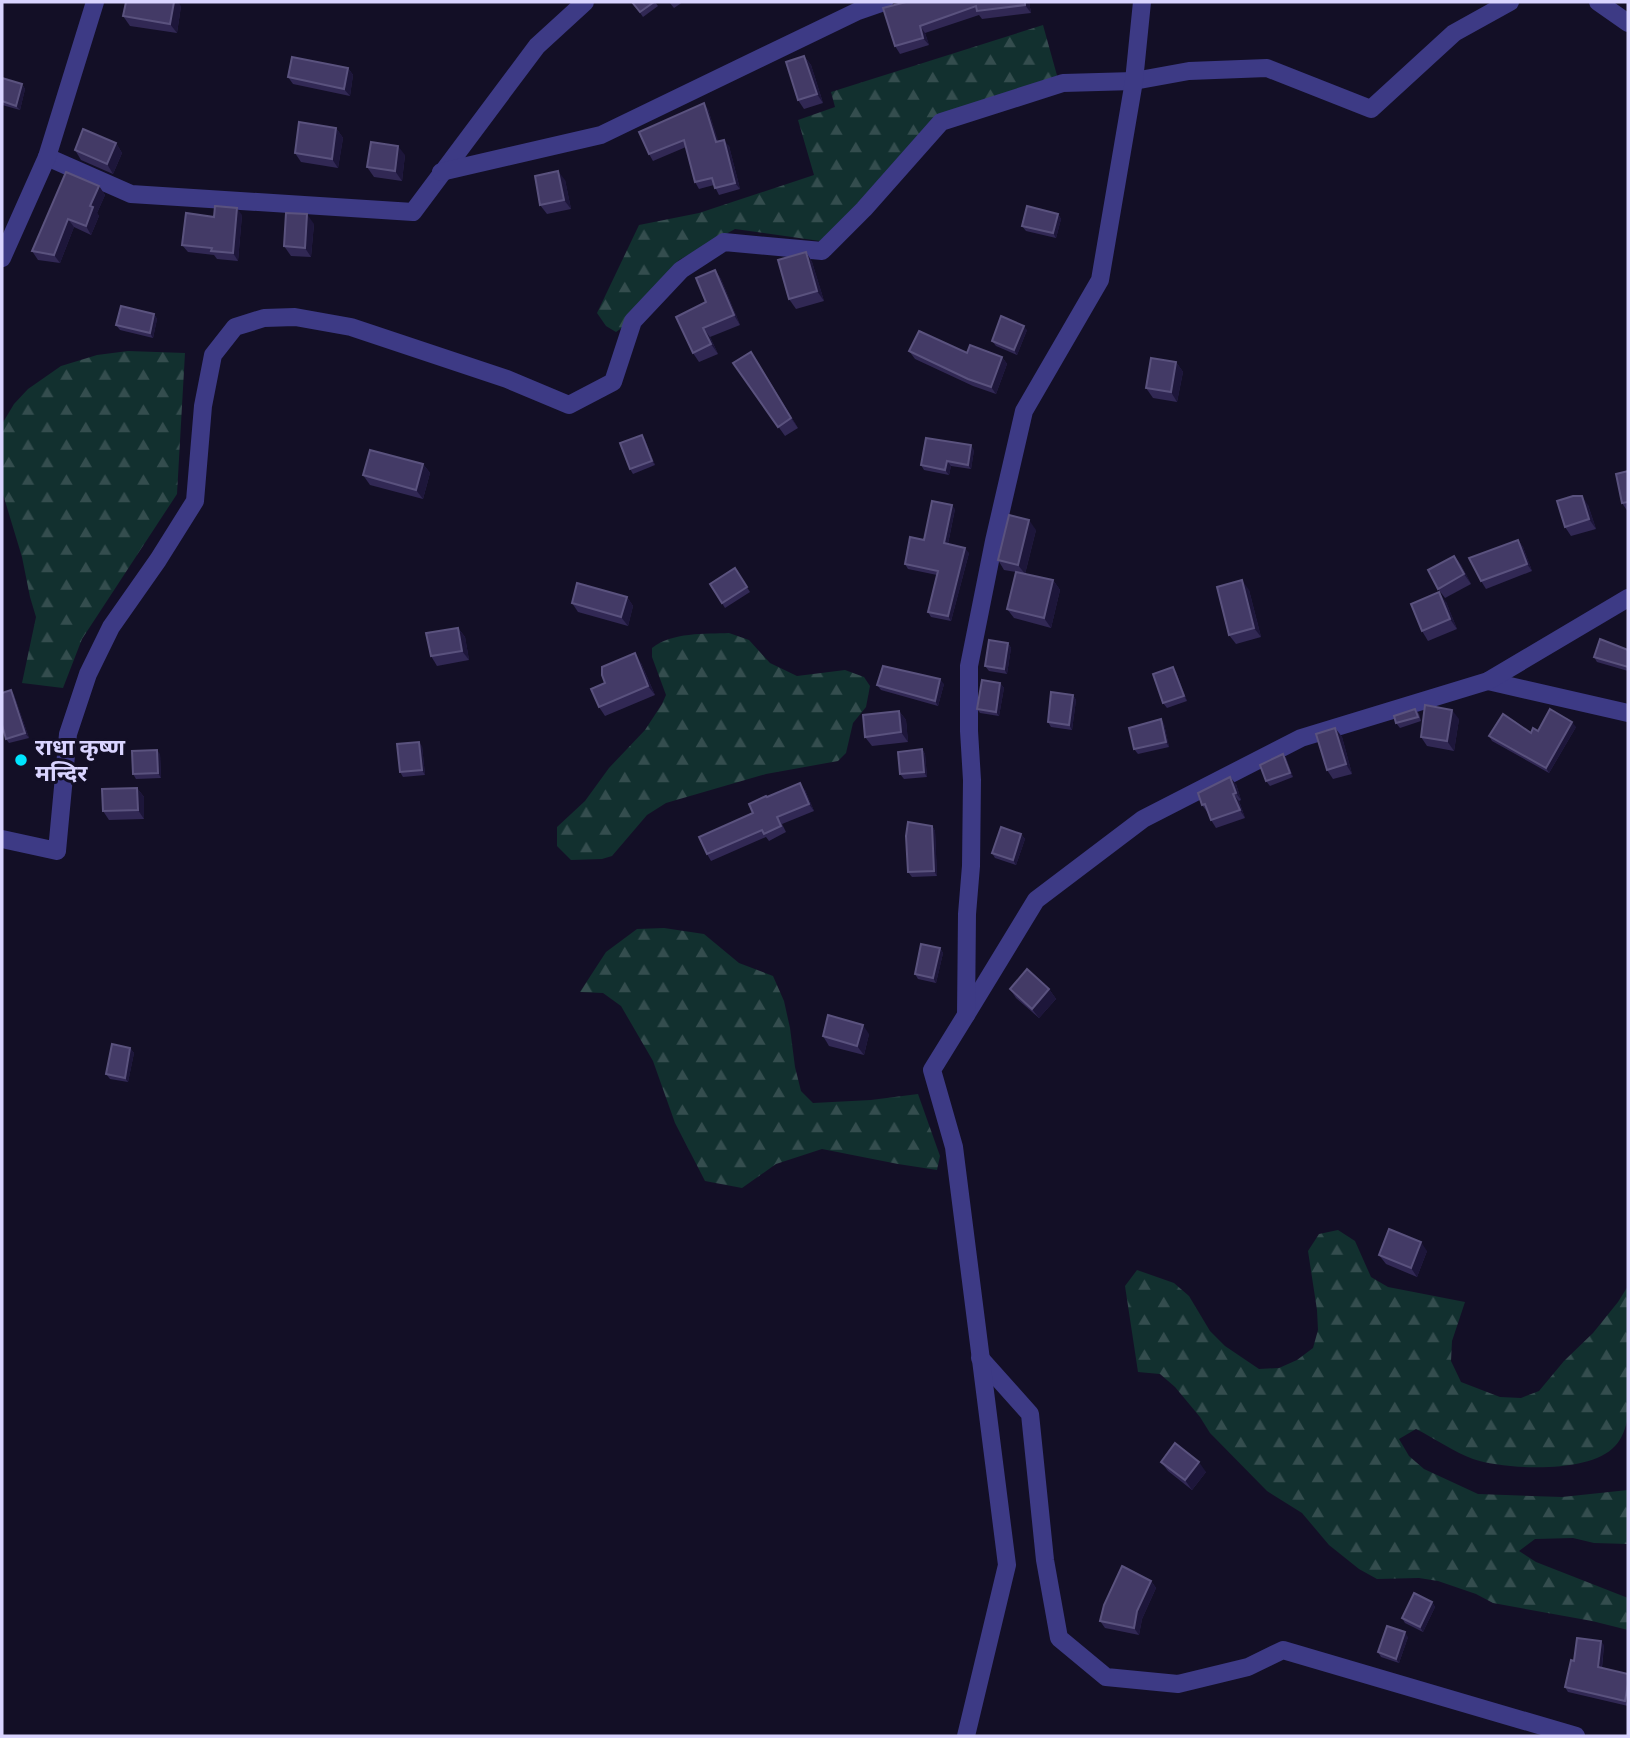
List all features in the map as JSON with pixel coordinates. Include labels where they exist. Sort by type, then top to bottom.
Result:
[{"type":"street","points":[[2,258],[47,157],[95,2]]},
{"type":"street","points":[[47,157],[131,194],[413,212],[537,46],[585,2]]},
{"type":"street","points":[[442,172],[601,135],[858,11],[884,2]]},
{"type":"street","points":[[966,1015],[972,780],[969,666],[1024,411],[1100,280],[1134,81],[1142,2]]},
{"type":"street","points":[[2,839],[57,851],[68,734],[88,674],[111,627],[158,560],[195,500],[203,406],[213,355],[235,327],[264,318],[295,317],[351,327],[507,379],[569,405],[613,382],[633,321],[681,270],[724,242],[822,251],[864,209],[941,122],[1063,83],[1134,81],[1189,71],[1267,68],[1371,109],[1454,33],[1510,2]]},
{"type":"street","points":[[1598,2],[1628,23]]},
{"type":"street","points":[[966,1736],[1007,1565],[954,1147],[932,1070],[1036,900],[1143,820],[1301,738],[1488,681],[1628,598]]},
{"type":"street","points":[[1488,681],[1628,713]]},
{"type":"street","points":[[980,1357],[1030,1414],[1045,1560],[1059,1638],[1106,1677],[1178,1684],[1248,1667],[1283,1650],[1576,1736]]},
{"type":"green space","points":[[1043,25],[1058,79],[938,118],[858,207],[820,241],[735,229],[679,260],[616,332],[606,326],[597,313],[639,225],[699,213],[814,175],[798,120],[835,107],[831,92]]},
{"type":"green space","points":[[128,351],[185,353],[177,494],[82,639],[63,688],[22,683],[36,617],[22,557],[2,491],[2,424],[14,404],[28,389],[61,366],[97,355]]},
{"type":"green space","points":[[729,633],[749,640],[770,663],[797,676],[845,670],[864,677],[870,686],[866,707],[853,723],[846,753],[838,761],[766,774],[666,803],[647,815],[612,856],[571,860],[557,846],[557,827],[585,801],[609,768],[645,730],[666,695],[652,657],[652,648],[679,636]]},
{"type":"green space","points":[[664,928],[704,934],[739,963],[773,976],[784,1001],[801,1091],[813,1103],[918,1094],[940,1156],[937,1170],[822,1149],[776,1164],[742,1188],[705,1181],[675,1123],[653,1061],[621,1006],[603,993],[580,992],[606,952],[637,929]]},
{"type":"green space","points":[[1338,1230],[1355,1241],[1371,1277],[1388,1287],[1465,1302],[1452,1341],[1451,1361],[1461,1382],[1500,1397],[1521,1398],[1539,1391],[1564,1361],[1593,1333],[1628,1286],[1628,1417],[1620,1440],[1603,1455],[1568,1465],[1506,1466],[1473,1459],[1416,1429],[1399,1439],[1409,1456],[1424,1469],[1478,1494],[1562,1497],[1628,1490],[1628,1544],[1594,1543],[1573,1538],[1535,1539],[1519,1551],[1536,1562],[1628,1598],[1628,1630],[1493,1603],[1438,1581],[1419,1578],[1377,1579],[1359,1569],[1329,1545],[1302,1513],[1267,1491],[1210,1433],[1175,1387],[1160,1374],[1138,1372],[1125,1286],[1137,1270],[1174,1283],[1189,1296],[1210,1331],[1225,1346],[1259,1369],[1279,1368],[1297,1360],[1313,1348],[1318,1330],[1317,1310],[1308,1251],[1319,1234]]},
{"type":"building","points":[[126,2],[174,2],[170,24],[123,16]]},
{"type":"building","points":[[632,2],[654,2],[640,12]]},
{"type":"building","points":[[906,2],[1025,2],[1025,5],[977,11],[976,6],[920,26],[923,38],[895,46],[883,8]]},
{"type":"building","points":[[804,56],[817,94],[798,100],[786,62]]},
{"type":"building","points":[[292,57],[348,68],[344,89],[288,77]]},
{"type":"building","points":[[2,78],[22,84],[16,106],[2,101]]},
{"type":"building","points":[[704,103],[716,142],[724,140],[735,183],[715,188],[712,178],[695,182],[684,140],[649,154],[639,132]]},
{"type":"building","points":[[299,122],[336,128],[332,159],[295,153]]},
{"type":"building","points":[[83,129],[116,143],[107,164],[75,150]]},
{"type":"building","points":[[371,142],[398,146],[395,171],[367,167]]},
{"type":"building","points":[[558,171],[564,200],[540,205],[535,176]]},
{"type":"building","points":[[66,172],[99,186],[90,206],[93,207],[86,226],[68,219],[54,255],[32,251]]},
{"type":"building","points":[[215,206],[237,208],[233,253],[182,245],[186,213],[214,217]]},
{"type":"building","points":[[1027,206],[1058,214],[1053,233],[1022,226]]},
{"type":"building","points":[[286,213],[307,214],[305,248],[284,246]]},
{"type":"building","points":[[806,252],[817,291],[789,299],[778,260]]},
{"type":"building","points":[[715,270],[734,315],[703,328],[711,344],[693,353],[676,317],[706,302],[696,278]]},
{"type":"building","points":[[121,306],[154,314],[150,333],[116,325]]},
{"type":"building","points":[[1001,316],[1024,326],[1014,350],[992,341]]},
{"type":"building","points":[[919,331],[967,353],[970,345],[1002,357],[991,387],[909,351]]},
{"type":"building","points":[[751,352],[791,418],[778,427],[733,363]]},
{"type":"building","points":[[1151,358],[1176,362],[1171,392],[1146,388]]},
{"type":"building","points":[[642,435],[652,461],[630,469],[620,443]]},
{"type":"building","points":[[926,438],[971,445],[968,465],[947,461],[945,470],[921,465]]},
{"type":"building","points":[[370,450],[423,464],[416,490],[363,475]]},
{"type":"building","points":[[1628,471],[1628,502],[1622,503],[1616,474]]},
{"type":"building","points":[[1582,496],[1589,519],[1565,527],[1557,501]]},
{"type":"building","points":[[932,501],[952,505],[944,543],[965,548],[948,616],[928,612],[938,571],[905,564],[910,537],[924,540]]},
{"type":"building","points":[[1009,515],[1029,520],[1018,565],[998,560]]},
{"type":"building","points":[[1518,540],[1527,564],[1481,581],[1469,558]]},
{"type":"building","points":[[1454,556],[1464,574],[1438,589],[1428,570]]},
{"type":"building","points":[[735,568],[747,587],[722,603],[710,584]]},
{"type":"building","points":[[1016,572],[1053,580],[1044,618],[1007,609]]},
{"type":"building","points":[[1242,580],[1254,628],[1229,635],[1217,587]]},
{"type":"building","points":[[577,583],[627,597],[621,617],[572,603]]},
{"type":"building","points":[[1439,592],[1450,619],[1422,631],[1411,604]]},
{"type":"building","points":[[458,628],[462,651],[431,656],[426,633]]},
{"type":"building","points":[[1600,639],[1628,650],[1628,667],[1594,657]]},
{"type":"building","points":[[989,640],[1008,643],[1004,669],[985,666]]},
{"type":"building","points":[[635,653],[648,686],[599,707],[591,689],[605,683],[602,667]]},
{"type":"building","points":[[883,666],[940,679],[935,701],[877,685]]},
{"type":"building","points":[[1173,667],[1184,696],[1163,703],[1153,674]]},
{"type":"building","points":[[982,680],[1000,683],[996,712],[977,709]]},
{"type":"building","points":[[11,690],[25,733],[6,739],[2,725],[2,693]]},
{"type":"building","points":[[1051,692],[1073,695],[1069,725],[1048,722]]},
{"type":"building","points":[[1425,705],[1452,710],[1447,741],[1421,737]]},
{"type":"building","points":[[1415,709],[1418,717],[1396,723],[1394,716]]},
{"type":"building","points":[[1550,709],[1572,722],[1546,768],[1489,736],[1503,714],[1531,733],[1533,728],[1538,731]]},
{"type":"building","points":[[899,711],[901,732],[865,737],[863,715]]},
{"type":"building","points":[[1161,719],[1166,742],[1134,749],[1129,728]]},
{"type":"building","points":[[1335,728],[1346,764],[1327,770],[1316,734]]},
{"type":"building","points":[[419,742],[422,770],[400,772],[397,744]]},
{"type":"building","points":[[922,749],[924,772],[900,774],[898,752]]},
{"type":"building","points":[[157,750],[158,773],[133,774],[132,751]]},
{"type":"building","points":[[1283,754],[1290,773],[1266,781],[1260,765]]},
{"type":"building","points":[[1230,777],[1240,810],[1211,820],[1198,793]]},
{"type":"building","points":[[800,783],[809,804],[777,817],[781,826],[764,834],[762,830],[707,854],[699,837],[753,813],[749,804]]},
{"type":"building","points":[[137,788],[138,810],[103,811],[102,789]]},
{"type":"building","points":[[908,822],[932,826],[934,871],[908,872]]},
{"type":"building","points":[[1001,827],[1021,834],[1013,860],[992,853]]},
{"type":"building","points":[[921,944],[940,948],[933,978],[915,974]]},
{"type":"building","points":[[1027,969],[1049,989],[1032,1009],[1010,989]]},
{"type":"building","points":[[828,1015],[863,1025],[857,1046],[823,1036]]},
{"type":"building","points":[[112,1044],[130,1048],[125,1078],[106,1074]]},
{"type":"building","points":[[1389,1229],[1421,1242],[1411,1268],[1379,1255]]},
{"type":"building","points":[[1175,1443],[1199,1462],[1185,1480],[1161,1462]]},
{"type":"building","points":[[1122,1566],[1151,1581],[1137,1611],[1134,1628],[1100,1621],[1104,1605]]},
{"type":"building","points":[[1414,1593],[1432,1602],[1420,1627],[1402,1618]]},
{"type":"building","points":[[1387,1626],[1405,1632],[1396,1659],[1378,1652]]},
{"type":"building","points":[[1577,1638],[1601,1641],[1598,1667],[1628,1674],[1625,1701],[1565,1687],[1571,1660],[1574,1661]]},
{"type":"place","name":"राधा कृष्ण मन्दिर","points":[[21,760]]}]
